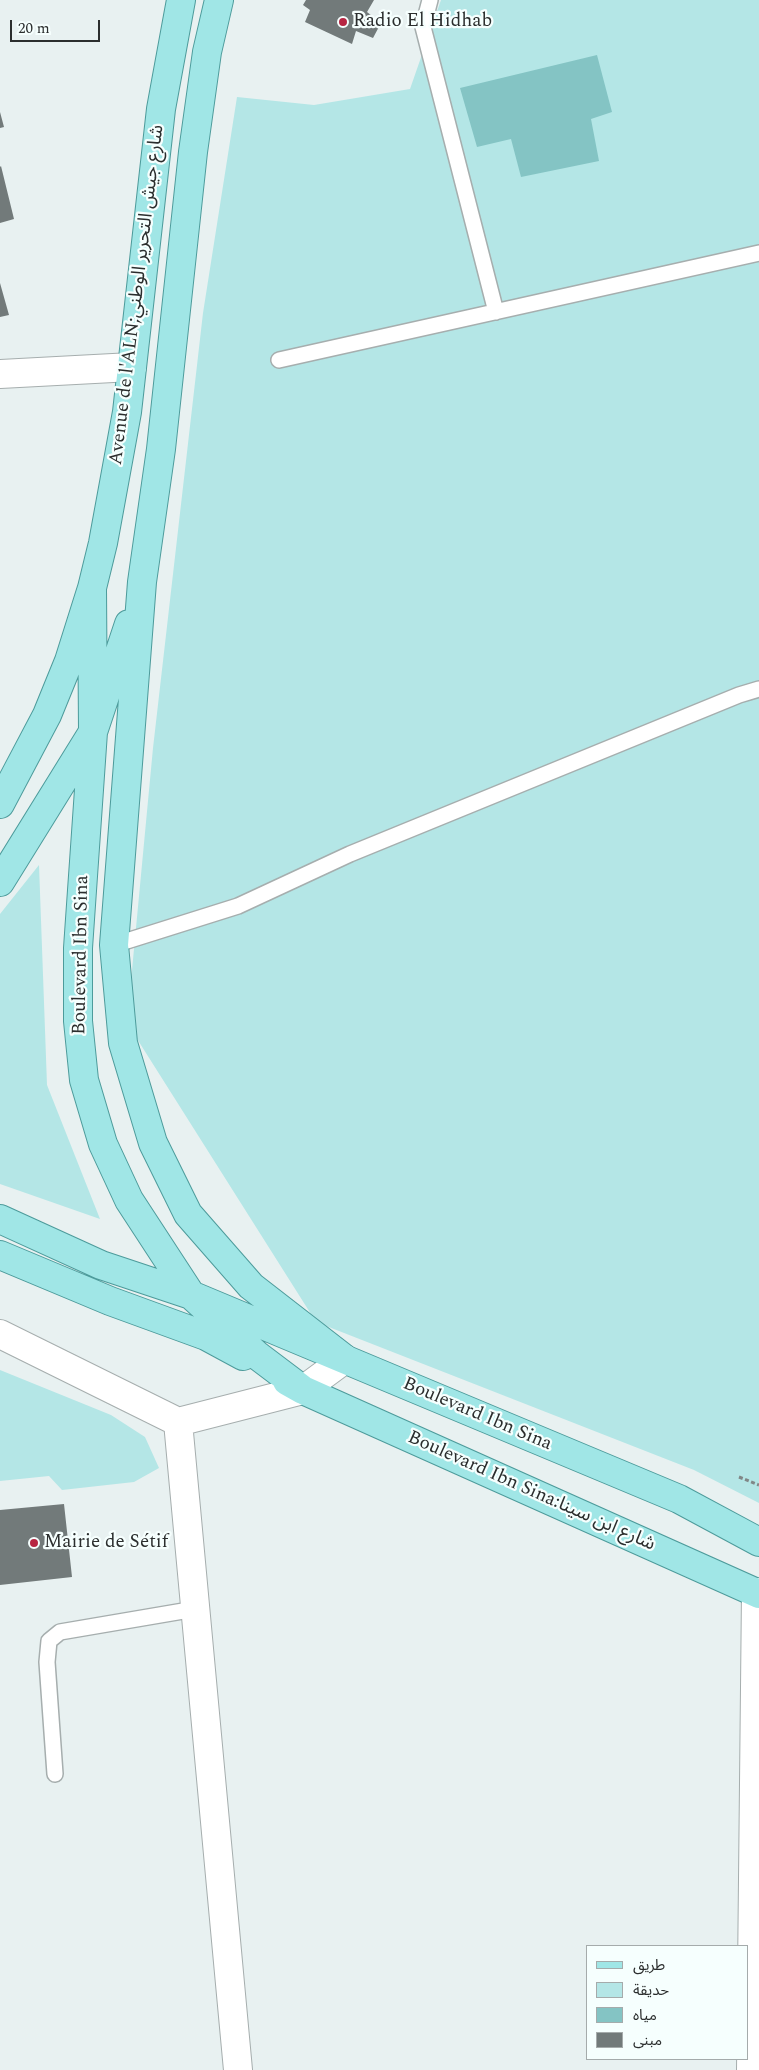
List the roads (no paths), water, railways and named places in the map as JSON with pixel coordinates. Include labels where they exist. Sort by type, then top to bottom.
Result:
[{"type":"main road","name":"Avenue de l'ALN;شارع جيش التحرير الوطني","points":[[92,588],[103,543],[122,440],[161,109],[181,0]]},
{"type":"main road","name":"Avenue de l'ALN;شارع جيش التحرير الوطني","points":[[142,582],[162,440],[193,152],[207,52],[218,0]]},
{"type":"main road","points":[[0,882],[93,732],[142,582]]},
{"type":"main road","points":[[142,582],[114,945],[123,1043],[153,1143],[188,1214],[251,1286],[345,1359]]},
{"type":"main road","points":[[0,804],[47,715],[69,661],[92,588]]},
{"type":"main road","name":"Boulevard Ibn Sina","points":[[92,588],[93,732],[78,948],[78,1021],[84,1080],[103,1144],[129,1200],[192,1295],[258,1356],[303,1390]]},
{"type":"main road","name":"Boulevard Ibn Sina","points":[[0,1219],[101,1265],[192,1295],[679,1499],[759,1542]]},
{"type":"main road","points":[[0,1255],[110,1301],[206,1336],[303,1390]]},
{"type":"main road","name":"Boulevard Ibn Sina:شارع ابن سينا","points":[[303,1390],[757,1593]]},
{"type":"street","points":[[0,374],[132,367]]},
{"type":"street","points":[[0,1334],[178,1422],[303,1390],[345,1359]]},
{"type":"street","points":[[178,1422],[238,2070]]},
{"type":"street","points":[[751,2070],[757,1593]]},
{"type":"lane","points":[[430,0],[423,27],[496,312]]},
{"type":"lane","points":[[280,360],[759,253]]},
{"type":"lane","points":[[114,945],[238,906],[350,854],[739,695],[759,689]]},
{"type":"lane","points":[[55,1774],[47,1662],[49,1641],[60,1632],[195,1609]]},
{"type":"water","points":[[597,55],[612,112],[591,119],[599,161],[521,177],[511,139],[477,147],[460,88]]},
{"type":"place","name":"Radio El Hidhab","points":[[343,22]]},
{"type":"place","name":"Mairie de Sétif","points":[[34,1543]]}]
